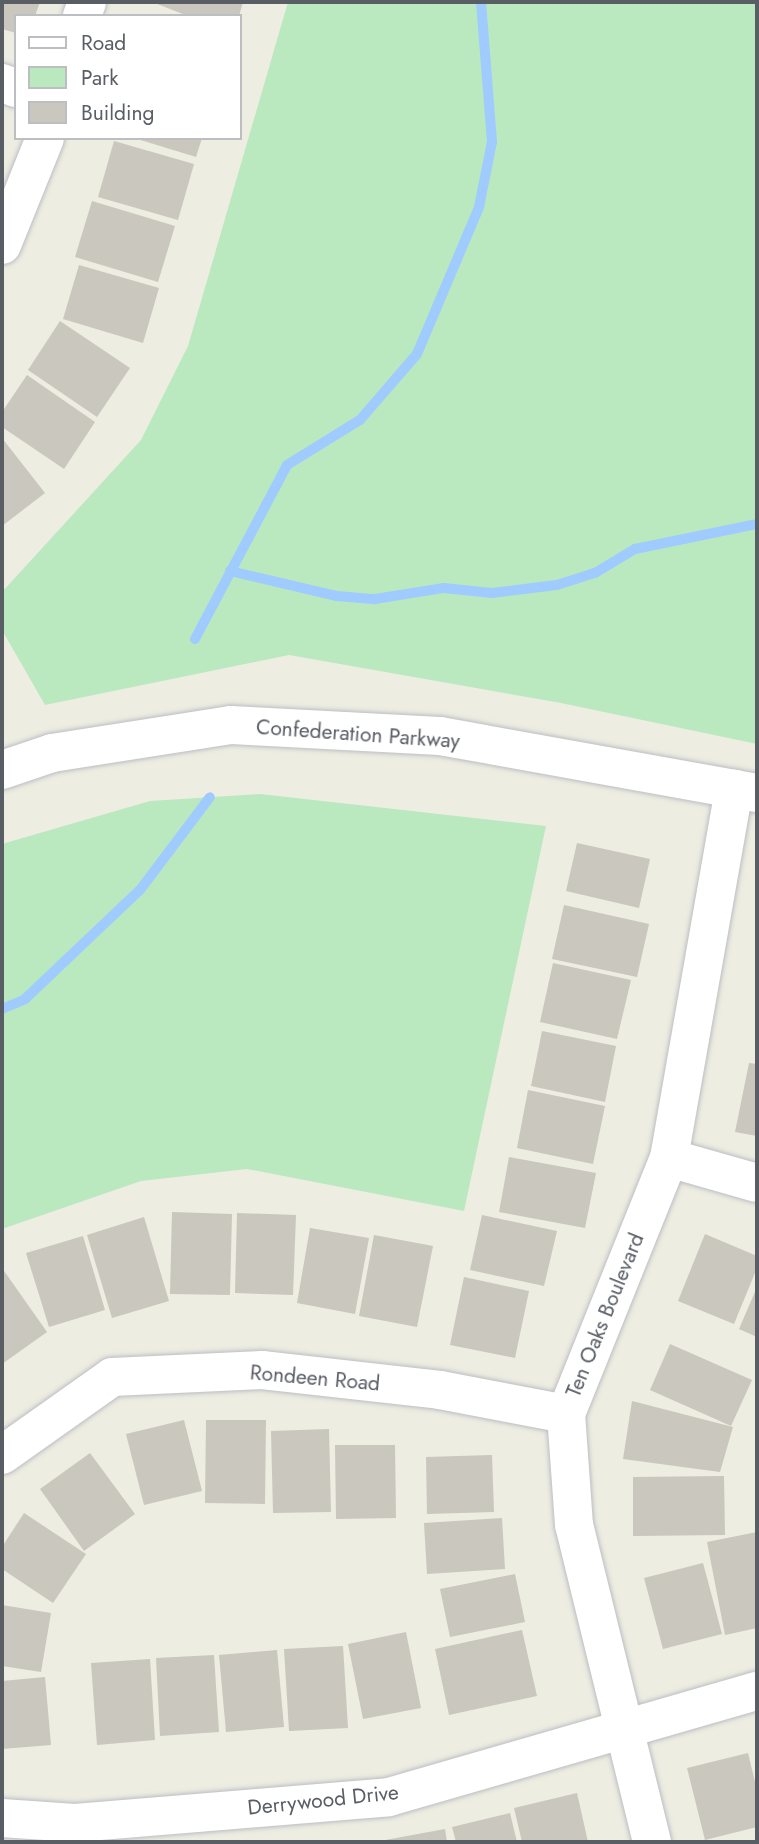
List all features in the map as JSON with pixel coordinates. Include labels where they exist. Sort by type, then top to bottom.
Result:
[{"type":"street","points":[[2,245],[45,140]]},
{"type":"street","name":"Confederation Parkway","points":[[2,770],[52,753],[232,725],[440,736],[746,791]]},
{"type":"street","name":"Ten Oaks Boulevard","points":[[652,1842],[574,1525],[566,1414],[669,1158],[746,791]]},
{"type":"street","points":[[669,1158],[757,1182]]},
{"type":"street","name":"Rondeen Road","points":[[2,1455],[112,1377],[262,1370],[440,1390],[566,1414]]},
{"type":"street","name":"Derrywood Drive","points":[[2,1818],[75,1822],[389,1797],[624,1726],[757,1691]]},
{"type":"green space","points":[[288,2],[757,2],[757,744],[561,703],[289,655],[45,705],[2,630],[2,592],[141,440],[188,346]]},
{"type":"green space","points":[[260,794],[546,826],[464,1211],[247,1169],[141,1181],[2,1229],[2,844],[150,801]]},
{"type":"building","points":[[2,2],[40,2],[36,14],[14,14],[14,32],[2,29]]},
{"type":"building","points":[[152,2],[243,2],[240,14],[183,14]]},
{"type":"building","points":[[141,140],[201,140],[196,157]]},
{"type":"building","points":[[114,141],[194,164],[178,220],[98,197]]},
{"type":"building","points":[[92,201],[175,226],[158,282],[75,257]]},
{"type":"building","points":[[79,265],[159,288],[143,343],[63,319]]},
{"type":"building","points":[[60,321],[130,368],[97,417],[28,370]]},
{"type":"building","points":[[27,375],[95,422],[64,469],[2,427],[2,412]]},
{"type":"building","points":[[2,438],[45,493],[2,526]]},
{"type":"building","points":[[577,843],[650,859],[639,908],[566,891]]},
{"type":"building","points":[[564,905],[649,924],[637,977],[552,959]]},
{"type":"building","points":[[553,963],[631,980],[617,1039],[540,1022]]},
{"type":"building","points":[[542,1031],[616,1046],[605,1102],[531,1086]]},
{"type":"building","points":[[749,1063],[757,1064],[757,1136],[735,1132]]},
{"type":"building","points":[[528,1090],[605,1106],[593,1164],[517,1148]]},
{"type":"building","points":[[509,1157],[596,1173],[585,1228],[499,1212]]},
{"type":"building","points":[[172,1212],[232,1214],[230,1295],[170,1294]]},
{"type":"building","points":[[237,1213],[296,1215],[293,1295],[235,1293]]},
{"type":"building","points":[[482,1215],[557,1231],[544,1286],[470,1270]]},
{"type":"building","points":[[144,1217],[169,1301],[112,1318],[87,1235]]},
{"type":"building","points":[[310,1228],[369,1238],[355,1314],[297,1303]]},
{"type":"building","points":[[705,1234],[757,1256],[757,1268],[734,1324],[678,1301]]},
{"type":"building","points":[[374,1235],[433,1246],[417,1327],[359,1316]]},
{"type":"building","points":[[83,1236],[105,1310],[49,1327],[26,1253]]},
{"type":"building","points":[[2,1268],[47,1332],[2,1364]]},
{"type":"building","points":[[464,1277],[529,1291],[515,1358],[450,1345]]},
{"type":"building","points":[[757,1287],[757,1337],[739,1329]]},
{"type":"building","points":[[670,1344],[752,1380],[731,1426],[650,1390]]},
{"type":"building","points":[[632,1401],[733,1427],[720,1472],[623,1459]]},
{"type":"building","points":[[184,1420],[202,1491],[144,1505],[126,1434]]},
{"type":"building","points":[[206,1420],[266,1420],[265,1504],[205,1503]]},
{"type":"building","points":[[329,1429],[331,1512],[273,1513],[271,1431]]},
{"type":"building","points":[[335,1445],[395,1445],[396,1518],[336,1519]]},
{"type":"building","points":[[90,1453],[135,1514],[84,1551],[40,1489]]},
{"type":"building","points":[[492,1455],[494,1512],[427,1514],[426,1457]]},
{"type":"building","points":[[724,1476],[725,1535],[633,1536],[633,1477]]},
{"type":"building","points":[[24,1513],[86,1554],[53,1603],[2,1569],[2,1547]]},
{"type":"building","points":[[502,1518],[505,1569],[427,1574],[424,1523]]},
{"type":"building","points":[[757,1532],[757,1628],[725,1635],[707,1542]]},
{"type":"building","points":[[703,1563],[722,1634],[663,1649],[644,1578]]},
{"type":"building","points":[[515,1574],[525,1622],[450,1637],[440,1589]]},
{"type":"building","points":[[2,1605],[51,1613],[41,1672],[2,1666]]},
{"type":"building","points":[[522,1630],[537,1696],[449,1715],[435,1649]]},
{"type":"building","points":[[406,1632],[421,1708],[363,1719],[348,1644]]},
{"type":"building","points":[[343,1646],[348,1728],[289,1731],[284,1649]]},
{"type":"building","points":[[277,1650],[284,1727],[226,1732],[219,1655]]},
{"type":"building","points":[[214,1655],[219,1732],[160,1736],[156,1658]]},
{"type":"building","points":[[150,1659],[155,1740],[97,1745],[91,1663]]},
{"type":"building","points":[[45,1677],[51,1745],[2,1749],[2,1681]]},
{"type":"building","points":[[748,1753],[757,1790],[757,1827],[705,1840],[687,1768]]},
{"type":"building","points":[[577,1793],[588,1842],[522,1842],[514,1808]]},
{"type":"building","points":[[510,1813],[517,1842],[456,1842],[452,1827]]},
{"type":"building","points":[[445,1829],[447,1842],[380,1842],[380,1841]]},
{"type":"waterway","points":[[195,639],[287,465],[360,420],[417,354],[479,207],[492,142],[481,2]]},
{"type":"waterway","points":[[230,571],[337,596],[375,599],[444,588],[492,593],[557,585],[595,573],[635,549],[757,524]]},
{"type":"waterway","points":[[2,1009],[25,999],[140,890],[210,797]]}]
